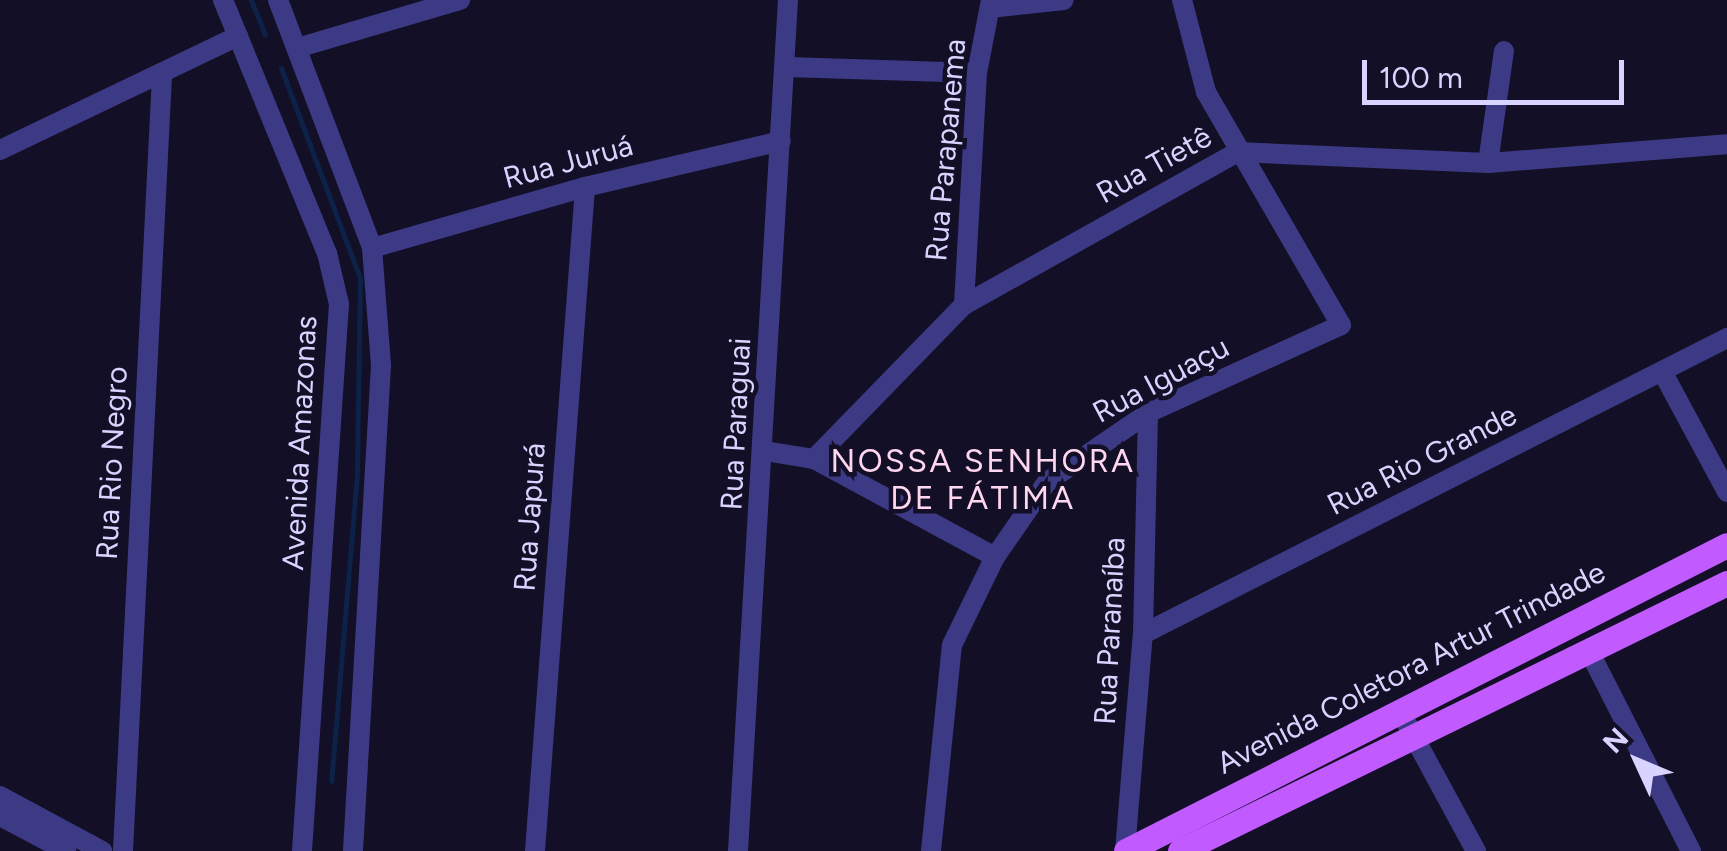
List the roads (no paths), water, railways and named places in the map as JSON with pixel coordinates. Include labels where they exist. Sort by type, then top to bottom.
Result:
[{"type":"main road","name":"Avenida Coletora Artur Trindade","points":[[1126,851],[1396,710],[1727,545]]},
{"type":"main road","name":"Avenida Coletora Artur Trindade","points":[[1180,851],[1727,582]]},
{"type":"street","name":"Avenida Amazonas","points":[[223,0],[328,253],[338,304],[302,851]]},
{"type":"street","points":[[278,0],[372,248],[381,365],[353,851]]},
{"type":"street","points":[[298,48],[460,0]]},
{"type":"street","name":"Rua Paraguai","points":[[738,851],[765,452],[788,0]]},
{"type":"street","points":[[991,4],[1064,0]]},
{"type":"street","points":[[1182,0],[1206,92],[1238,152]]},
{"type":"street","name":"Rua Parapanema","points":[[964,304],[978,73],[991,4]]},
{"type":"street","points":[[0,150],[162,77],[238,36]]},
{"type":"street","points":[[1488,163],[1504,52]]},
{"type":"street","points":[[786,67],[978,73]]},
{"type":"street","name":"Rua Rio Negro","points":[[123,851],[162,77]]},
{"type":"street","name":"Rua Juruá","points":[[372,248],[586,187],[781,141]]},
{"type":"street","name":"Rua Tietê","points":[[814,459],[964,304],[1238,152],[1488,163],[1727,144]]},
{"type":"street","name":"Rua Iguaçu","points":[[932,851],[952,645],[995,557],[1047,482],[1148,414],[1340,325],[1238,152]]},
{"type":"street","name":"Rua Japurá","points":[[535,851],[586,187]]},
{"type":"street","name":"Rua Rio Grande","points":[[1144,634],[1727,338]]},
{"type":"street","points":[[1662,374],[1727,492]]},
{"type":"street","name":"Rua Paranaíba","points":[[1126,851],[1144,634],[1148,414]]},
{"type":"street","points":[[765,452],[814,459],[995,557]]},
{"type":"street","points":[[1590,651],[1691,851]]},
{"type":"street","points":[[1396,710],[1417,736],[1476,851]]},
{"type":"street","points":[[0,796],[102,851]]},
{"type":"street","points":[[0,816],[66,851]]},
{"type":"waterway","points":[[251,0],[265,34]]},
{"type":"waterway","points":[[281,68],[360,278],[357,474],[331,781]]},
{"type":"district","name":"NOSSA SENHORA DE FÁTIMA","points":[[983,480]]}]
